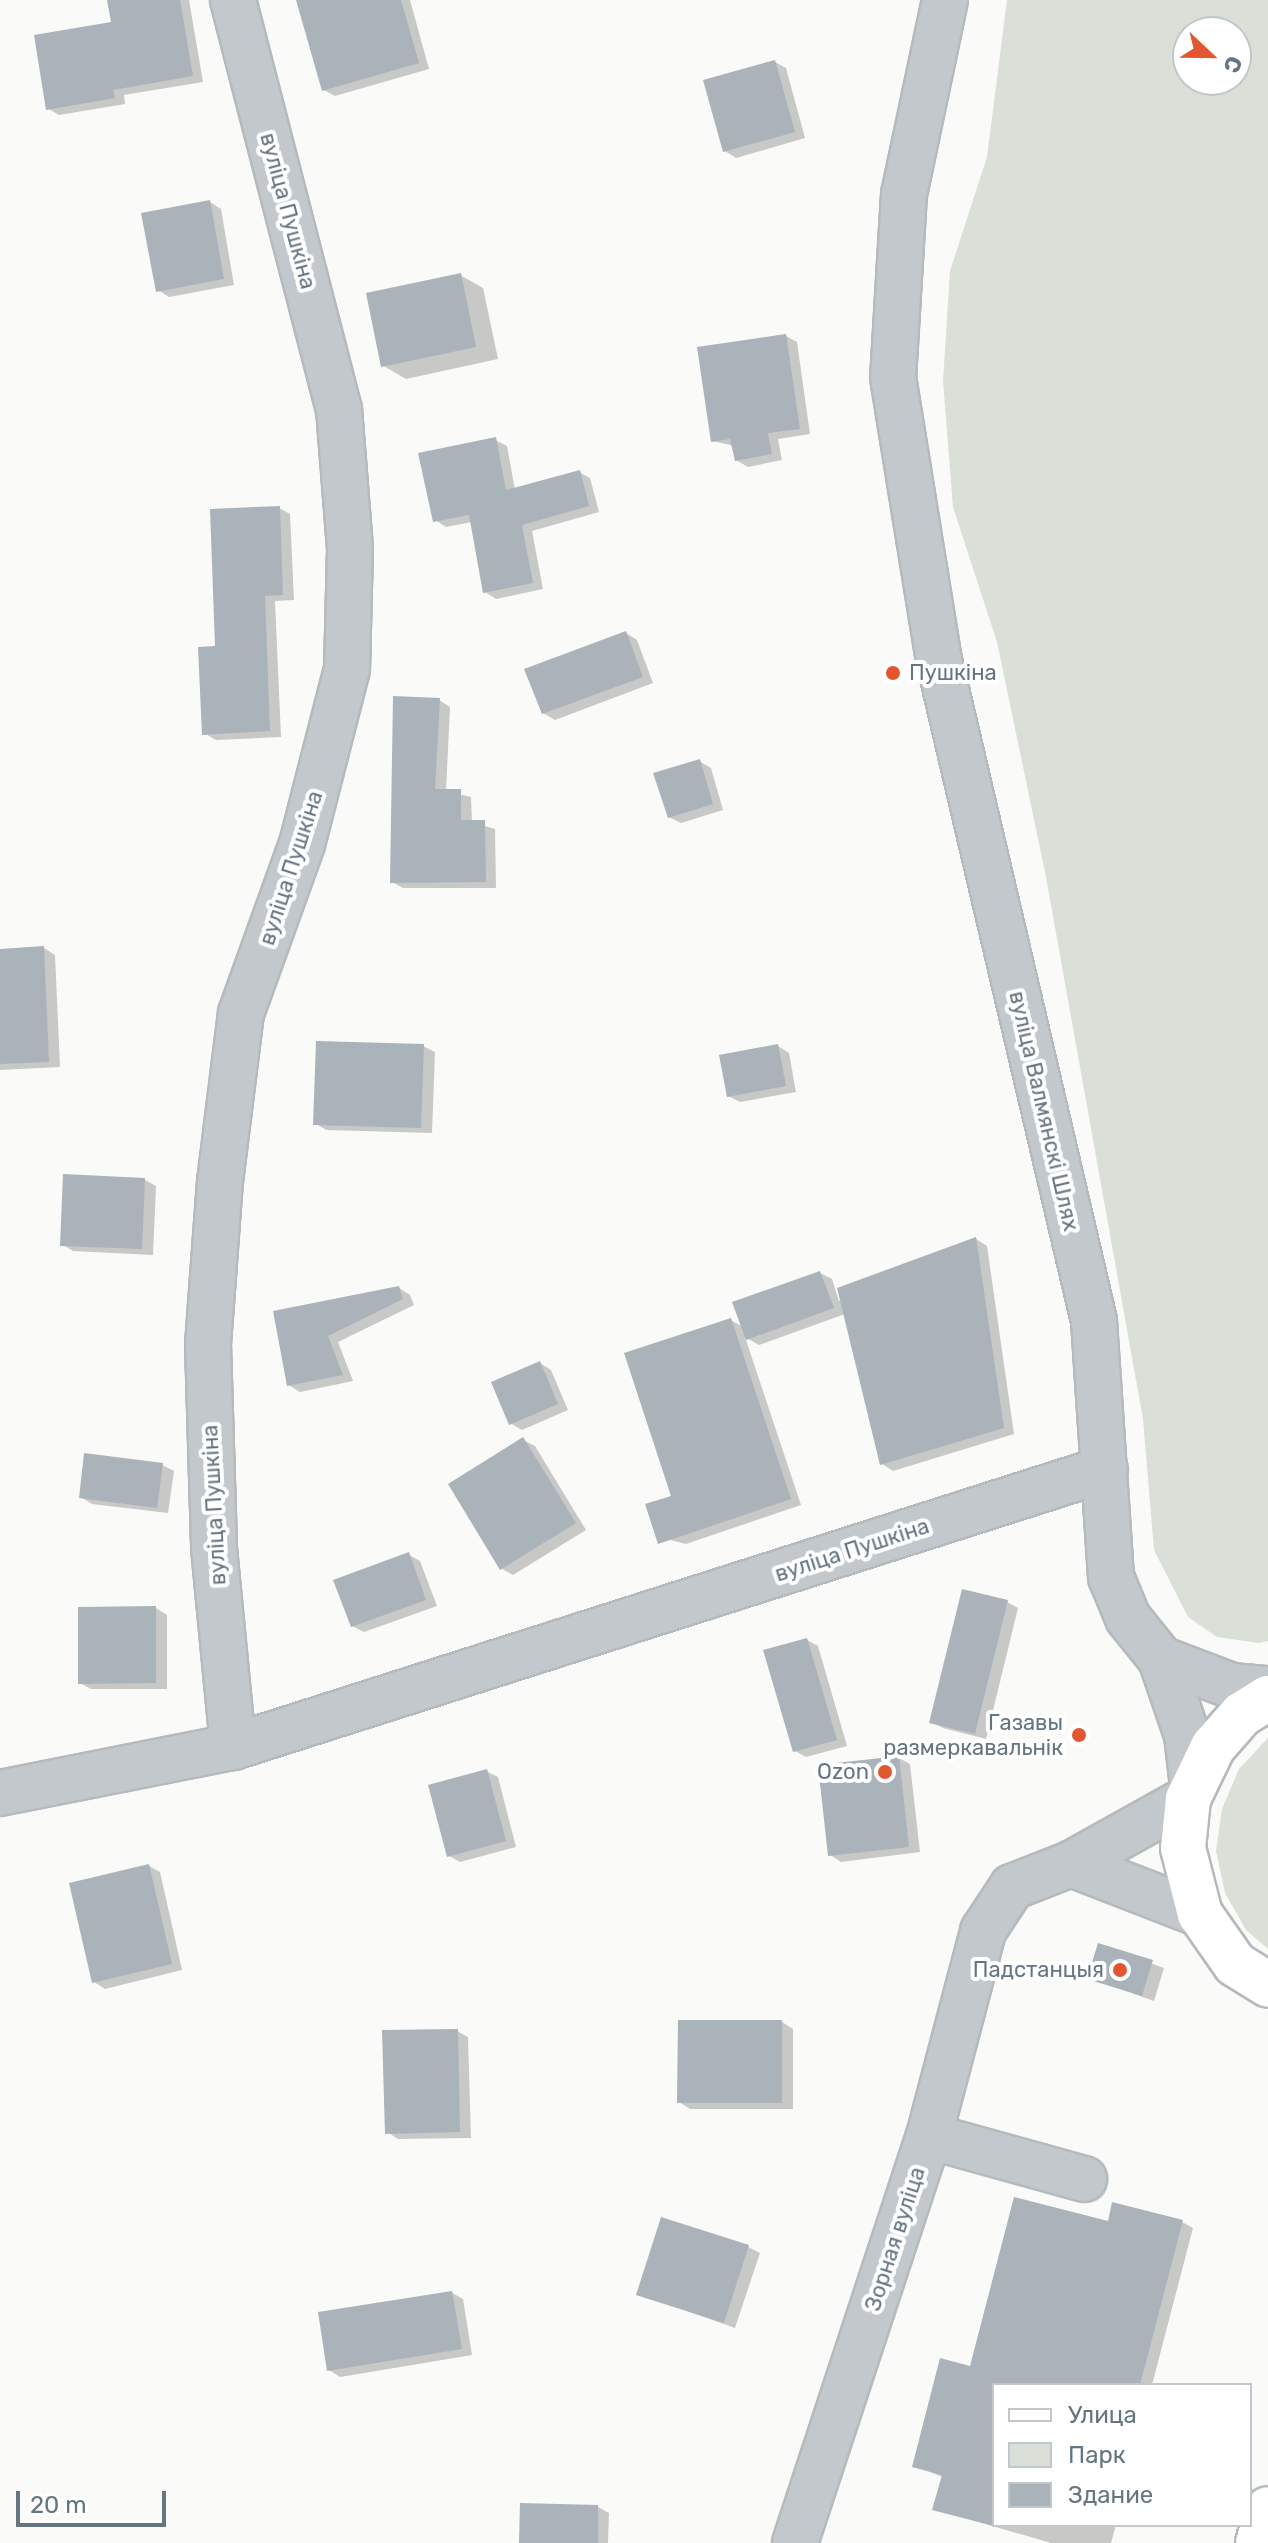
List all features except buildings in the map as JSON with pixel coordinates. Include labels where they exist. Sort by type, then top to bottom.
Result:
[{"type":"main road","points":[[1190,1793],[1213,1747],[1242,1714],[1268,1698]]},
{"type":"main road","name":"вуліца Валмянскі Шлях","points":[[1190,1793],[1183,1848],[1200,1914],[1235,1964],[1268,1985]]},
{"type":"main road","points":[[1258,2543],[1268,2509]]},
{"type":"street","name":"вуліца Пушкіна","points":[[233,0],[339,409],[350,548],[347,669],[302,844],[241,1013],[220,1181],[208,1344],[214,1548],[233,1747]]},
{"type":"street","name":"вуліца Валмянскі Шлях","points":[[945,0],[904,194],[893,377],[939,660],[1094,1321],[1111,1577],[1128,1618],[1161,1659],[1187,1735],[1190,1793]]},
{"type":"street","name":"вуліца Пушкіна","points":[[0,1793],[233,1747],[1105,1469]]},
{"type":"street","points":[[1161,1659],[1232,1686],[1268,1689]]},
{"type":"street","name":"Зорная вуліца","points":[[795,2543],[929,2136],[983,1931],[1012,1887],[1071,1864],[1190,1793]]},
{"type":"street","points":[[1071,1864],[1200,1914]]},
{"type":"street","points":[[929,2136],[1084,2179]]},
{"type":"green space","points":[[1007,0],[1268,0],[1268,1641],[1259,1643],[1217,1637],[1188,1617],[1154,1550],[1143,1419],[1046,877],[997,642],[953,507],[943,381],[950,271],[987,157]]},
{"type":"green space","points":[[1268,1738],[1268,1949],[1246,1930],[1225,1893],[1216,1851],[1222,1809],[1239,1769]]},
{"type":"place","name":"Пушкіна","points":[[893,673]]},
{"type":"place","name":"Газавы размеркавальнік","points":[[1079,1735]]},
{"type":"place","name":"Ozon","points":[[885,1772]]},
{"type":"place","name":"Падстанцыя","points":[[1120,1970]]}]
